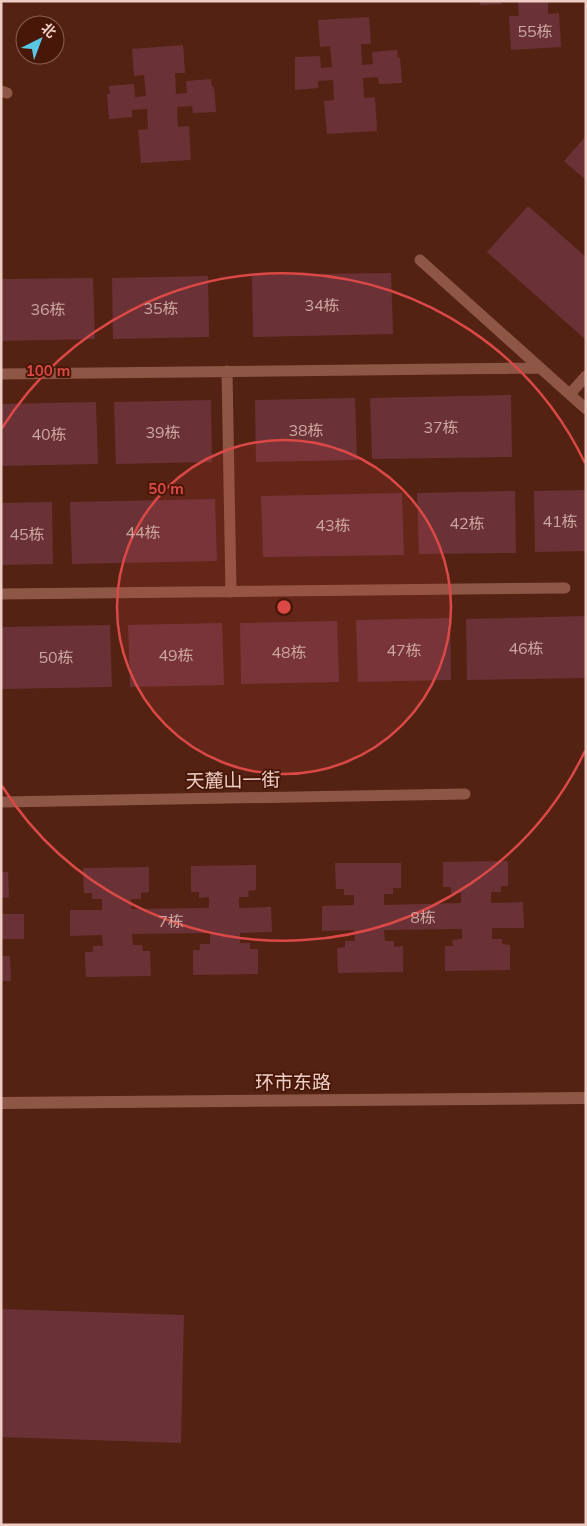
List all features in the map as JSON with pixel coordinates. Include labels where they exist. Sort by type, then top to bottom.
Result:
[{"type":"street","name":"环市东路","points":[[1,1103],[586,1098]]},
{"type":"lane","points":[[420,260],[586,408]]},
{"type":"lane","points":[[1,374],[540,368]]},
{"type":"lane","points":[[227,372],[231,592]]},
{"type":"lane","points":[[570,394],[586,376]]},
{"type":"lane","points":[[1,594],[565,588]]},
{"type":"lane","name":"天麓山一街","points":[[1,802],[465,794]]},
{"type":"building","points":[[479,1],[502,1],[502,4],[480,5]]},
{"type":"building","points":[[518,1],[548,1],[548,14],[559,13],[561,47],[511,50],[509,16],[519,16]]},
{"type":"building","points":[[369,17],[371,44],[361,44],[362,65],[373,64],[372,52],[397,50],[398,58],[400,58],[402,83],[379,84],[378,77],[363,78],[364,98],[375,97],[377,131],[327,134],[324,101],[334,100],[333,80],[318,81],[318,88],[295,90],[295,57],[320,56],[321,68],[332,67],[330,46],[320,47],[318,20]]},
{"type":"building","points":[[183,45],[185,73],[175,73],[176,94],[187,93],[186,81],[211,79],[212,87],[214,87],[216,112],[193,113],[192,106],[177,107],[178,127],[189,126],[191,160],[141,163],[138,130],[148,129],[147,109],[132,110],[132,117],[109,119],[107,94],[110,94],[109,86],[134,84],[135,97],[146,96],[144,75],[134,76],[132,49]]},
{"type":"building","points":[[586,136],[586,180],[564,161]]},
{"type":"building","points":[[528,206],[586,257],[586,340],[487,252]]},
{"type":"building","points":[[391,273],[393,334],[253,337],[252,275]]},
{"type":"building","points":[[208,276],[209,337],[113,339],[112,278]]},
{"type":"building","points":[[93,278],[95,339],[1,341],[1,279]]},
{"type":"building","points":[[511,395],[512,457],[372,459],[370,398]]},
{"type":"building","points":[[355,398],[357,460],[256,462],[255,400]]},
{"type":"building","points":[[211,400],[212,462],[116,464],[114,402]]},
{"type":"building","points":[[96,402],[98,464],[1,466],[1,404]]},
{"type":"building","points":[[586,490],[586,551],[535,552],[534,491]]},
{"type":"building","points":[[515,491],[516,553],[419,554],[417,493]]},
{"type":"building","points":[[402,493],[404,555],[263,557],[261,496]]},
{"type":"building","points":[[215,499],[217,561],[72,564],[70,502]]},
{"type":"building","points":[[52,502],[53,564],[1,565],[1,503]]},
{"type":"building","points":[[586,616],[586,678],[467,680],[466,619]]},
{"type":"building","points":[[450,618],[451,680],[358,682],[356,620]]},
{"type":"building","points":[[337,621],[339,682],[241,684],[240,623]]},
{"type":"building","points":[[222,623],[224,685],[130,687],[128,625]]},
{"type":"building","points":[[110,625],[112,687],[1,689],[1,627]]},
{"type":"building","points":[[508,861],[508,886],[501,886],[501,892],[491,892],[491,903],[523,902],[524,928],[492,928],[492,939],[502,939],[502,944],[510,945],[510,970],[445,971],[445,946],[453,946],[452,940],[462,939],[462,929],[384,930],[385,941],[394,941],[394,947],[403,946],[403,972],[338,973],[337,948],[345,947],[345,941],[355,941],[354,930],[322,931],[322,906],[354,905],[354,895],[344,895],[344,889],[336,889],[335,863],[401,863],[401,888],[393,888],[393,894],[384,894],[384,905],[461,903],[461,893],[451,893],[451,887],[443,887],[443,862]]},
{"type":"building","points":[[256,865],[256,890],[248,891],[249,897],[239,897],[239,908],[271,907],[272,932],[240,933],[240,943],[250,943],[250,949],[258,949],[258,974],[193,975],[193,950],[200,950],[200,944],[210,944],[210,933],[132,934],[133,945],[142,945],[143,951],[150,951],[151,976],[86,977],[85,952],[93,952],[93,946],[103,946],[102,935],[70,936],[70,910],[102,910],[102,899],[92,899],[92,893],[84,893],[83,868],[149,867],[149,892],[141,893],[141,899],[131,899],[132,909],[209,908],[209,897],[199,898],[199,892],[191,892],[191,866]]},
{"type":"building","points":[[1,872],[8,872],[9,897],[1,898]]},
{"type":"building","points":[[1,914],[24,914],[24,939],[1,939]]},
{"type":"building","points":[[1,956],[10,956],[11,981],[1,981]]},
{"type":"building","points":[[1,1309],[184,1315],[181,1443],[1,1437]]}]
